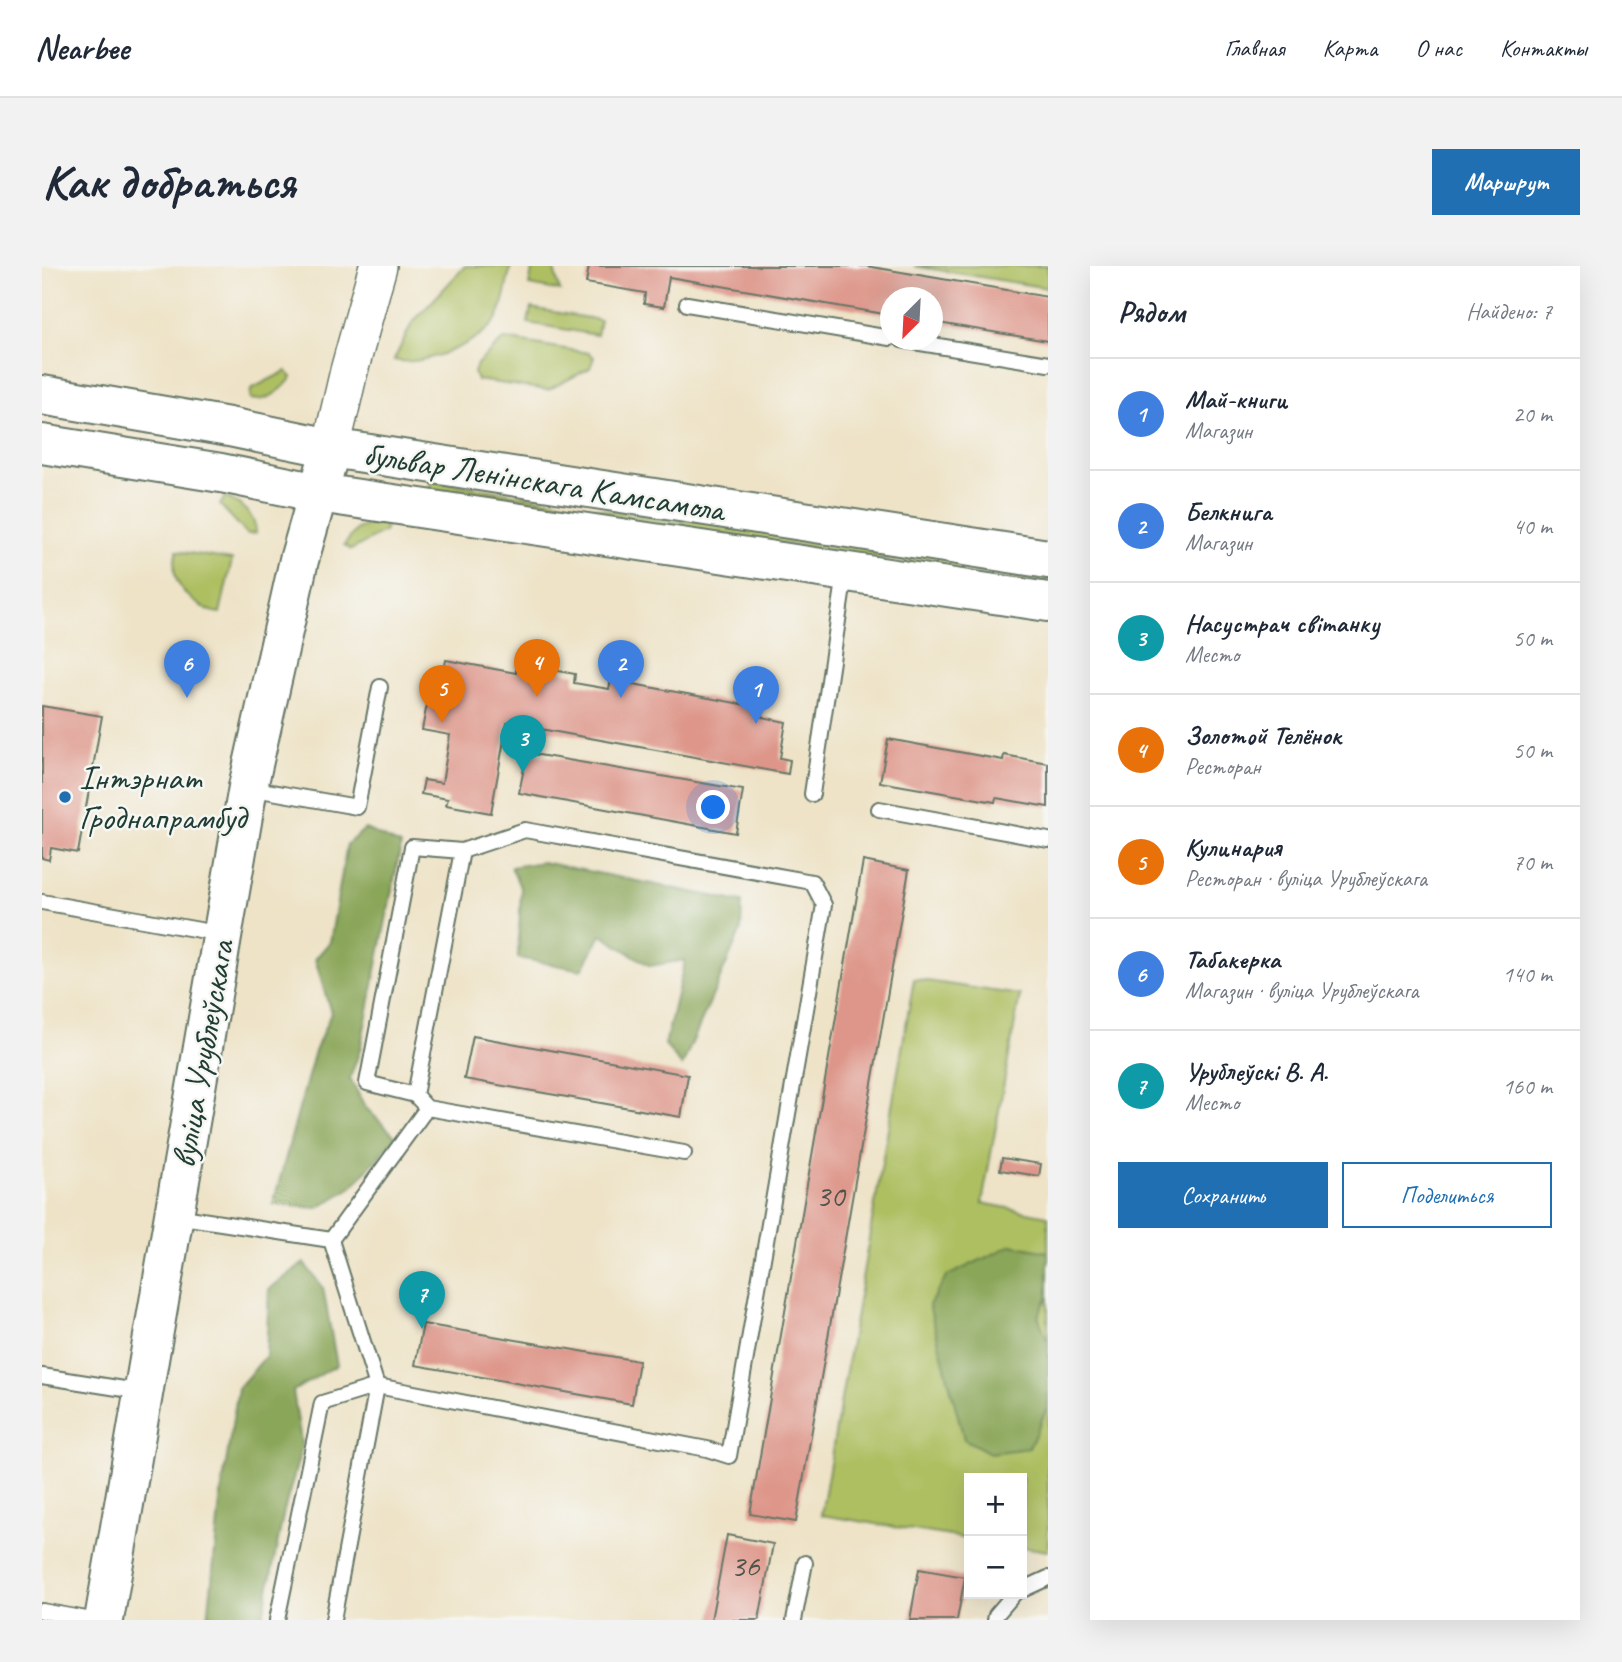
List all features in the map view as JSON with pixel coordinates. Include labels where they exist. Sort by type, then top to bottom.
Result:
[{"type":"main road","name":"бульвар Ленінскага Камсамола","points":[[42,395],[229,427],[331,448],[1048,559]]},
{"type":"main road","name":"бульвар Ленінскага Камсамола","points":[[42,444],[221,473],[319,493],[1048,602]]},
{"type":"main road","name":"вуліца Урублеўскага","points":[[104,1620],[248,787],[299,560],[331,448]]},
{"type":"street","points":[[331,448],[349,371],[379,266]]},
{"type":"lane","points":[[687,304],[880,336]]},
{"type":"lane","points":[[943,347],[1048,364]]},
{"type":"lane","points":[[812,794],[845,573]]},
{"type":"lane","points":[[248,787],[357,807],[380,687]]},
{"type":"lane","points":[[879,809],[1048,841]]},
{"type":"lane","points":[[277,1620],[322,1403],[377,1386],[707,1449],[729,1456],[824,905],[812,882],[525,830],[462,850],[412,847],[367,1083],[415,1095],[427,1108],[684,1153]]},
{"type":"lane","points":[[415,1095],[462,850]]},
{"type":"lane","points":[[42,902],[223,934]]},
{"type":"lane","points":[[331,1240],[427,1108]]},
{"type":"lane","points":[[175,1216],[331,1240]]},
{"type":"lane","points":[[331,1240],[377,1386],[333,1620]]},
{"type":"lane","points":[[42,1376],[144,1392]]},
{"type":"lane","points":[[794,1620],[805,1563]]},
{"type":"lane","points":[[1027,1588],[1048,1578]]},
{"type":"lane","points":[[995,1620],[1010,1599]]},
{"type":"lane","points":[[42,1611],[92,1620]]},
{"type":"green space","points":[[465,266],[511,266],[501,308],[492,324],[468,343],[436,356],[420,360],[394,360],[412,323]]},
{"type":"green space","points":[[533,266],[553,266],[560,291],[529,285]]},
{"type":"green space","points":[[914,266],[1048,266],[1048,288]]},
{"type":"green space","points":[[531,308],[600,320],[597,335],[528,323]]},
{"type":"green space","points":[[504,339],[589,353],[594,357],[590,368],[548,390],[477,380],[474,373],[477,364]]},
{"type":"green space","points":[[286,371],[292,377],[279,391],[262,399],[250,399],[251,389]]},
{"type":"green space","points":[[431,480],[672,521],[715,520],[1048,572],[1048,584],[429,489]]},
{"type":"green space","points":[[225,497],[246,510],[256,533],[247,534],[220,505]]},
{"type":"green space","points":[[379,520],[385,521],[385,531],[351,550],[344,545],[357,529]]},
{"type":"green space","points":[[177,551],[232,560],[220,613],[199,605],[181,587],[174,571]]},
{"type":"green space","points":[[365,829],[401,845],[360,1050],[350,1078],[365,1107],[396,1137],[352,1187],[318,1208],[273,1204],[314,1054],[331,1013],[315,959],[330,942],[347,844]]},
{"type":"green space","points":[[542,862],[742,902],[741,930],[682,1066],[665,1045],[685,960],[650,966],[601,935],[582,970],[518,958],[521,889],[511,867]]},
{"type":"green space","points":[[914,979],[1020,995],[982,1203],[1048,1216],[1048,1551],[1027,1548],[1027,1473],[964,1473],[964,1538],[821,1515]]},
{"type":"green space","points":[[1012,1245],[1048,1252],[1048,1296],[1038,1316],[1048,1343],[1048,1406],[1029,1448],[990,1453],[964,1439],[929,1305],[947,1276]]},
{"type":"green space","points":[[304,1263],[323,1288],[337,1365],[293,1391],[302,1447],[284,1511],[262,1620],[208,1620],[220,1501],[238,1388],[266,1356],[269,1289]]},
{"type":"building","points":[[589,266],[866,266],[1048,297],[1048,341],[943,324],[943,287],[880,287],[880,313],[669,277],[664,307],[644,304],[645,293],[586,283]]},
{"type":"building","points":[[446,660],[516,673],[517,663],[575,674],[574,683],[609,689],[611,680],[763,708],[762,717],[786,722],[780,758],[790,760],[788,774],[507,723],[491,813],[446,805],[448,799],[421,794],[424,780],[442,783],[450,735],[422,730],[427,704],[437,706]]},
{"type":"building","name":"Інтэрнат Гроднапрамбуд","points":[[42,706],[102,716],[78,853],[51,848],[49,860],[42,858]]},
{"type":"building","points":[[888,739],[1003,760],[1004,755],[1048,763],[1048,807],[996,798],[995,802],[880,782]]},
{"type":"building","points":[[527,753],[743,790],[736,833],[519,793]]},
{"type":"building","points":[[863,861],[909,870],[796,1522],[750,1514]]},
{"type":"building","points":[[473,1036],[688,1075],[681,1117],[464,1079]]},
{"type":"building","points":[[1002,1158],[1041,1164],[1039,1176],[1000,1170]]},
{"type":"building","points":[[423,1324],[639,1361],[632,1404],[415,1365]]},
{"type":"building","points":[[727,1535],[773,1544],[759,1620],[711,1620]]},
{"type":"building","points":[[919,1569],[964,1577],[957,1620],[910,1620]]},
{"type":"place","name":"Золотой Телёнок","points":[[537,697]]},
{"type":"place","name":"Табакерка","points":[[187,698]]},
{"type":"place","name":"Белкнига","points":[[621,698]]},
{"type":"place","name":"Кулинария","points":[[442,723]]},
{"type":"place","name":"Май-книги","points":[[756,724]]},
{"type":"place","name":"Насустрач світанку","points":[[523,773]]},
{"type":"place","name":"Інтэрнат Гроднапрамбуд","points":[[65,797]]},
{"type":"place","name":"Урублеўскі В. А.","points":[[422,1329]]}]
